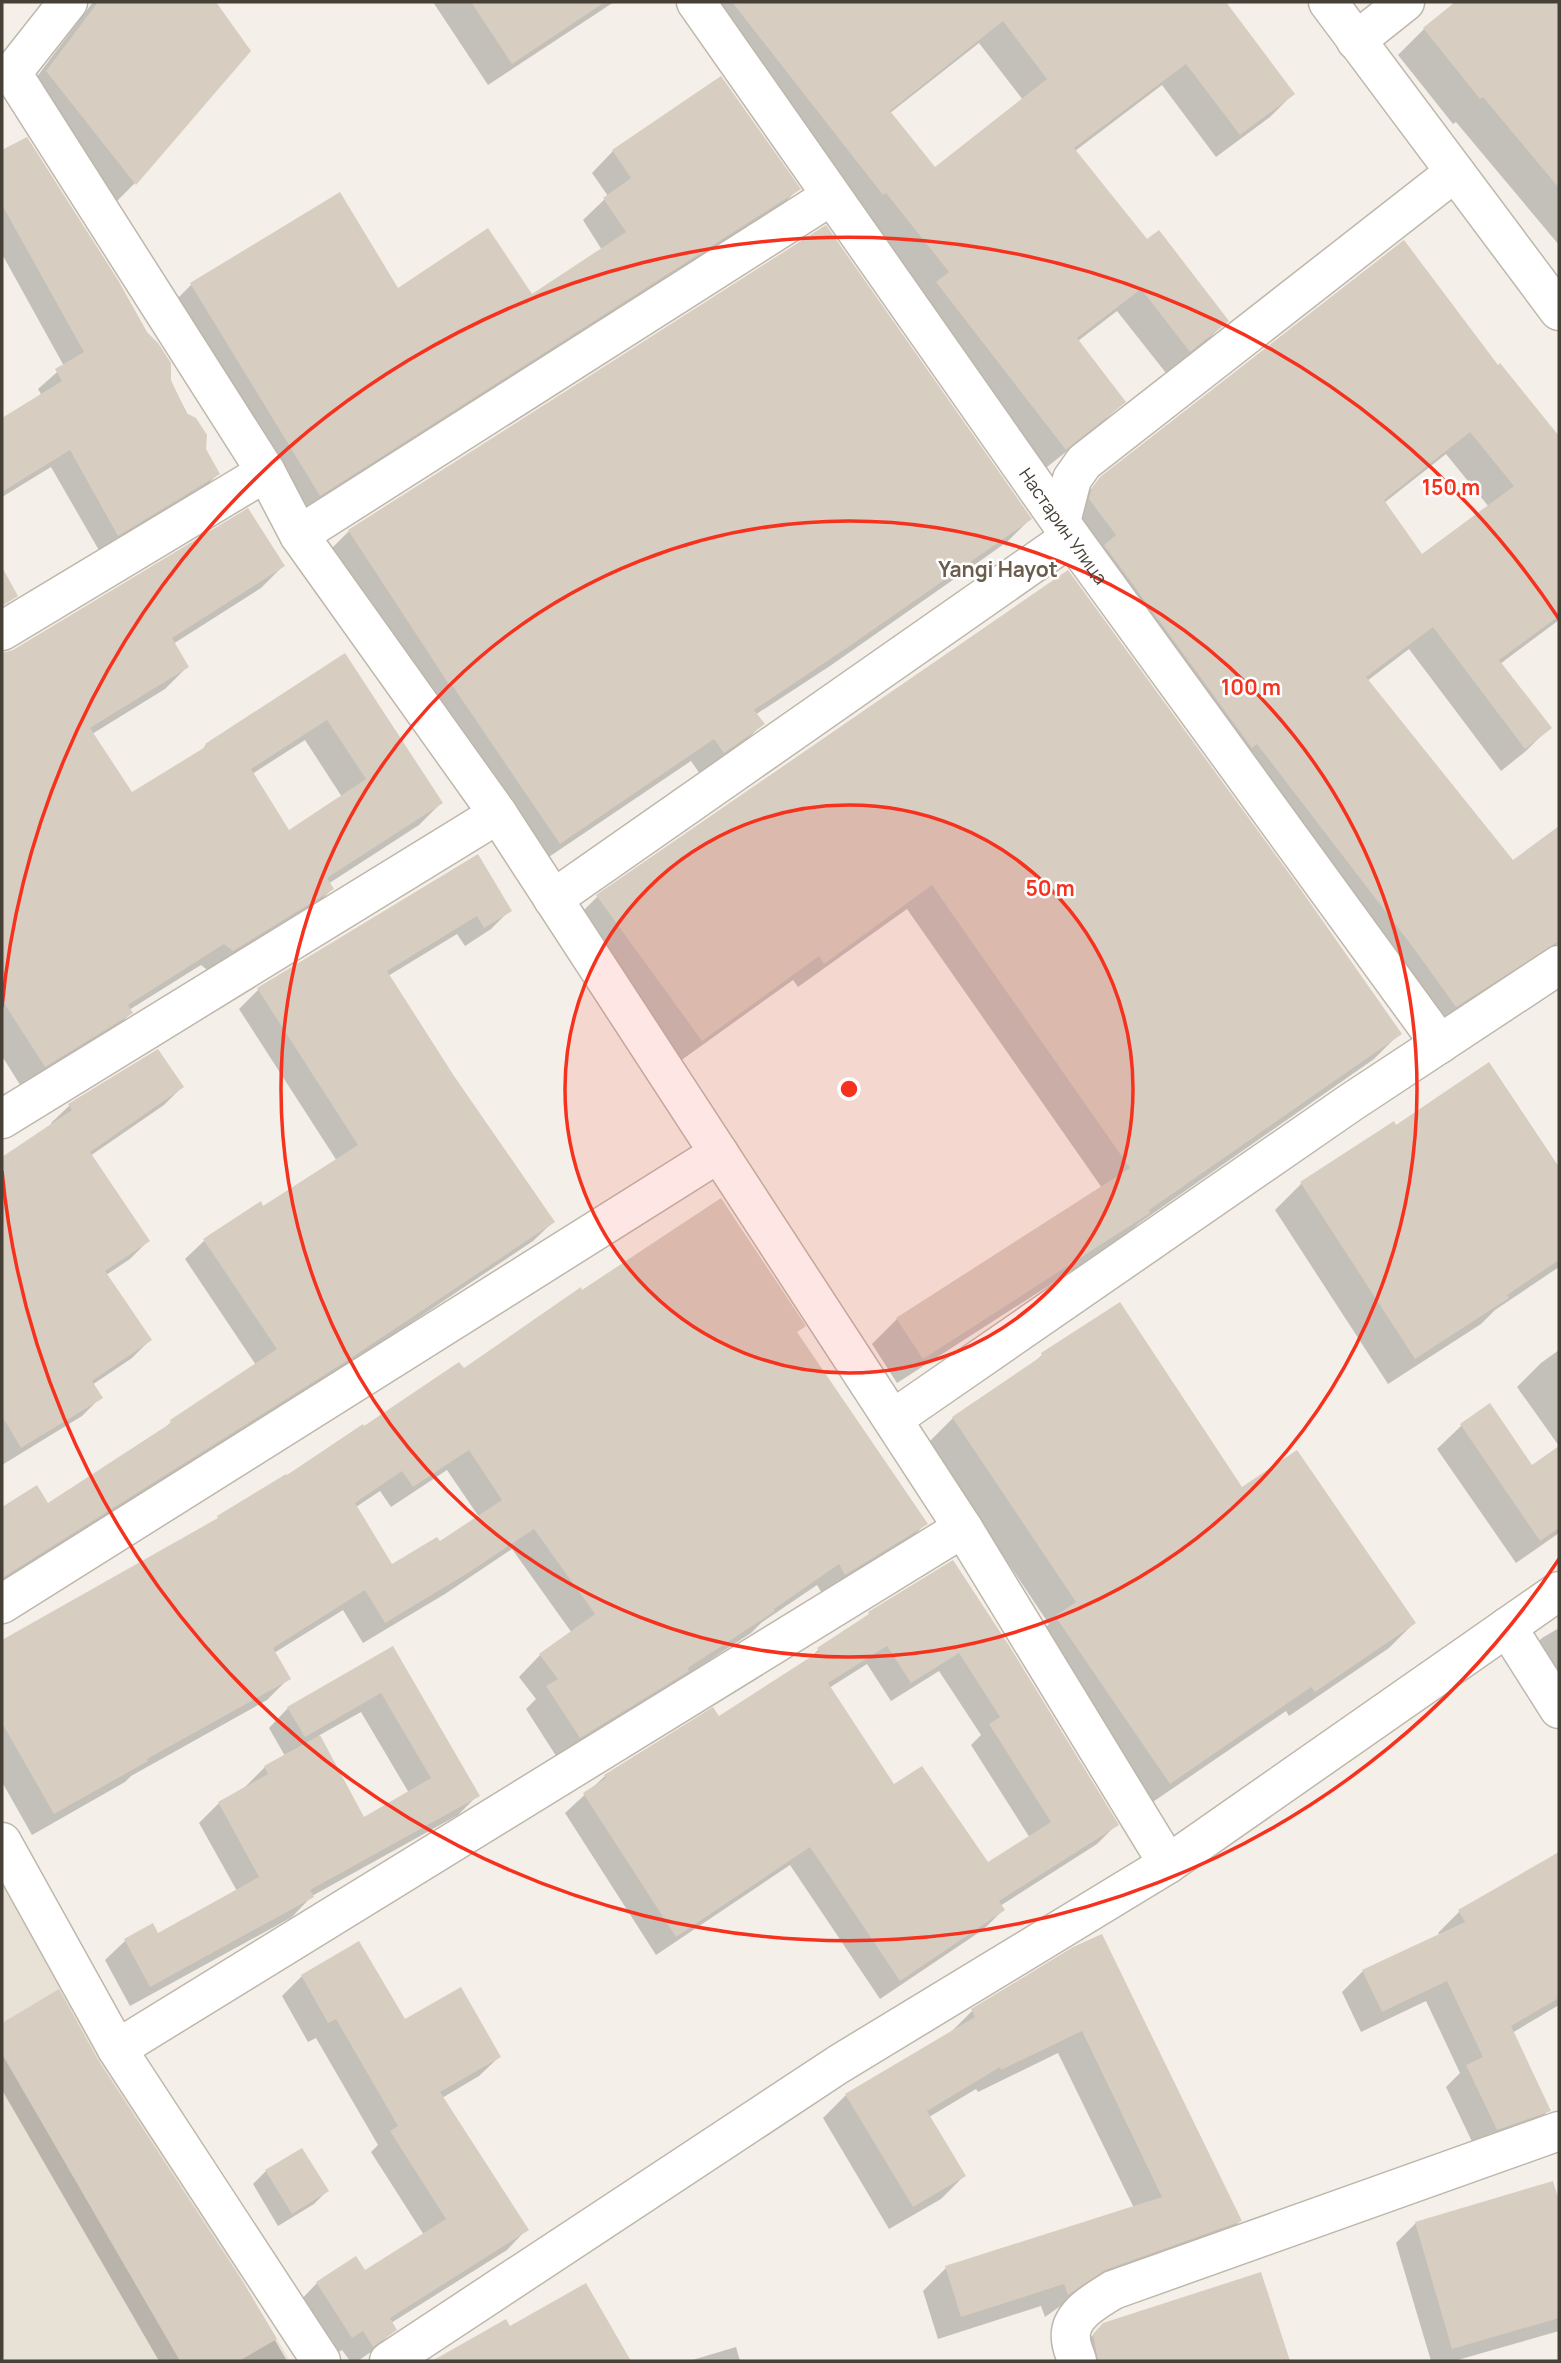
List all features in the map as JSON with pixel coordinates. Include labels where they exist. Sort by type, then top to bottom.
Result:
[{"type":"street","points":[[68,2],[7,79],[266,472],[299,535],[498,814],[893,1419],[963,1528],[1168,1864]]},
{"type":"street","name":"Настарин Улица","points":[[696,2],[1066,529],[1440,1044]]},
{"type":"street","points":[[1328,2],[1559,311]]},
{"type":"street","points":[[1356,40],[1405,2]]},
{"type":"street","points":[[554,900],[1066,529],[1072,479],[1084,462],[1455,172]]},
{"type":"street","points":[[299,535],[831,196]]},
{"type":"street","points":[[2,631],[266,472]]},
{"type":"street","points":[[2,1119],[498,814]]},
{"type":"street","points":[[893,1419],[1350,1103],[1559,965]]},
{"type":"street","points":[[2,1604],[719,1153]]},
{"type":"street","points":[[117,2049],[963,1528]]},
{"type":"street","points":[[389,2361],[839,2064],[1168,1864],[1559,1591]]},
{"type":"street","points":[[1507,1627],[1559,1709]]},
{"type":"street","points":[[2,1842],[117,2049],[321,2361]]},
{"type":"street","points":[[1077,2361],[1070,2337],[1074,2324],[1081,2312],[1113,2290],[1559,2131]]},
{"type":"shaded area","points":[[2,1868],[185,2182],[290,2361],[2,2361]]},
{"type":"building","points":[[98,2],[216,2],[251,51],[136,185],[46,71]]},
{"type":"building","points":[[471,2],[605,2],[512,64]]},
{"type":"building","points":[[732,2],[1226,2],[1295,94],[1240,135],[1186,64],[1074,148],[1147,239],[1159,230],[1229,321],[1190,352],[1141,289],[1077,338],[1126,402],[1066,450],[936,282],[949,272],[886,193],[883,195]],"holes":[[[1003,21],[1047,79],[935,167],[890,111]]]},
{"type":"building","points":[[1455,2],[1559,2],[1559,188],[1483,97],[1480,99],[1423,28]]},
{"type":"building","points":[[721,76],[801,189],[320,496],[190,283],[340,192],[398,288],[488,228],[532,294],[626,232],[603,198],[631,178],[612,150]]},
{"type":"building","points":[[27,137],[118,280],[147,332],[171,363],[171,380],[186,413],[196,418],[207,435],[206,449],[220,474],[118,536],[70,450],[2,492],[2,418],[62,381],[55,369],[84,352],[2,205],[2,150]]},
{"type":"building","points":[[826,225],[1032,519],[754,710],[765,724],[724,753],[714,739],[560,844],[452,685],[450,686],[348,530]]},
{"type":"building","points":[[1404,240],[1498,365],[1500,363],[1559,436],[1559,616],[1499,660],[1552,728],[1525,749],[1433,627],[1366,677],[1513,860],[1559,826],[1559,941],[1456,1007],[1257,744],[1252,748],[1104,545],[1116,535],[1089,499],[1092,488],[1100,477]],"holes":[[[1470,432],[1514,486],[1422,554],[1384,500]]]},
{"type":"building","points":[[248,508],[285,566],[172,638],[189,667],[90,728],[132,792],[207,746],[205,744],[345,653],[443,803],[327,878],[334,889],[233,951],[224,944],[128,1005],[133,1013],[45,1067],[2,1000],[2,653],[13,650]],"holes":[[[327,720],[366,779],[289,830],[251,769]]]},
{"type":"building","points":[[2,567],[18,596],[2,606]]},
{"type":"building","points":[[1068,570],[1299,887],[1402,1034],[1149,1210],[1150,1213],[923,1359],[896,1318],[1130,1168],[932,885],[824,964],[819,956],[702,1041],[596,895]]},
{"type":"building","points":[[478,854],[512,911],[484,928],[477,916],[387,971],[454,1076],[555,1222],[345,1362],[2,1578],[2,1507],[37,1485],[48,1503],[171,1423],[170,1420],[277,1349],[203,1239],[261,1201],[263,1206],[358,1145],[257,988]]},
{"type":"building","points":[[158,1049],[184,1087],[90,1152],[150,1241],[105,1271],[152,1340],[92,1381],[103,1398],[21,1448],[2,1416],[2,1157],[72,1110],[68,1104]]},
{"type":"building","points":[[1489,1062],[1559,1167],[1559,1260],[1507,1295],[1509,1298],[1415,1359],[1300,1182],[1394,1121],[1396,1125]]},
{"type":"building","points":[[721,1198],[806,1326],[797,1332],[928,1524],[845,1575],[839,1564],[774,1609],[775,1611],[688,1668],[689,1671],[580,1738],[546,1686],[558,1679],[539,1654],[595,1614],[534,1529],[385,1623],[365,1590],[273,1648],[291,1679],[54,1814],[2,1723],[2,1640],[218,1518],[217,1516],[287,1475],[363,1424],[364,1426],[459,1362],[464,1368],[581,1287],[582,1290]],"holes":[[[469,1450],[502,1500],[440,1541],[437,1537],[392,1564],[355,1503],[402,1471],[413,1487]]]},
{"type":"building","points":[[1120,1302],[1242,1487],[1297,1450],[1416,1623],[1315,1692],[1311,1687],[1170,1784],[1055,1616],[1076,1602],[952,1417],[1042,1356],[1041,1353]]},
{"type":"building","points":[[1490,1403],[1532,1465],[1559,1446],[1559,1528],[1540,1541],[1460,1424]]},
{"type":"building","points":[[953,1560],[1010,1647],[1119,1825],[999,1901],[1005,1910],[900,1981],[810,1847],[676,1937],[583,1793],[606,1778],[604,1775],[713,1707],[719,1716],[820,1651],[817,1648],[869,1614],[868,1612]],"holes":[[[887,1646],[911,1683],[959,1653],[1000,1717],[989,1724],[1051,1822],[988,1862],[922,1766],[894,1784],[828,1683]]]},
{"type":"building","points":[[393,1646],[480,1796],[310,1890],[314,1897],[150,1987],[124,1939],[153,1923],[158,1933],[259,1877],[218,1802],[268,1774],[264,1766],[320,1735],[364,1817],[431,1778],[381,1693],[305,1737],[287,1707]]},
{"type":"building","points":[[1559,1852],[1559,1998],[1511,2026],[1551,2111],[1497,2130],[1466,2065],[1483,2057],[1447,1981],[1382,2012],[1362,1970],[1465,1922],[1458,1910]]},
{"type":"building","points":[[1102,1934],[1242,2221],[1105,2270],[1068,2295],[1064,2284],[961,2317],[945,2266],[1162,2197],[1082,2031],[1001,2070],[1000,2067],[927,2111],[966,2176],[913,2207],[845,2094],[975,2017],[971,2009],[1073,1947]]},
{"type":"building","points":[[359,1941],[405,2019],[461,1987],[501,2057],[440,2092],[529,2230],[390,2318],[397,2330],[373,2347],[363,2331],[352,2338],[316,2282],[356,2256],[365,2270],[446,2219],[390,2131],[398,2126],[336,2019],[328,2023],[301,1975]]},
{"type":"building","points":[[59,1989],[98,2060],[243,2282],[277,2339],[239,2361],[180,2361],[2,2054],[2,2023]]},
{"type":"building","points":[[302,2148],[329,2191],[292,2214],[265,2170]]},
{"type":"building","points":[[1553,2181],[1559,2201],[1559,2318],[1452,2349],[1415,2222]]},
{"type":"building","points":[[1261,2272],[1290,2361],[1098,2361],[1093,2334],[1103,2323]]},
{"type":"building","points":[[586,2283],[631,2361],[432,2361],[506,2319],[510,2326]]},
{"type":"district","name":"Yangi Hayot","points":[[998,569]]}]
